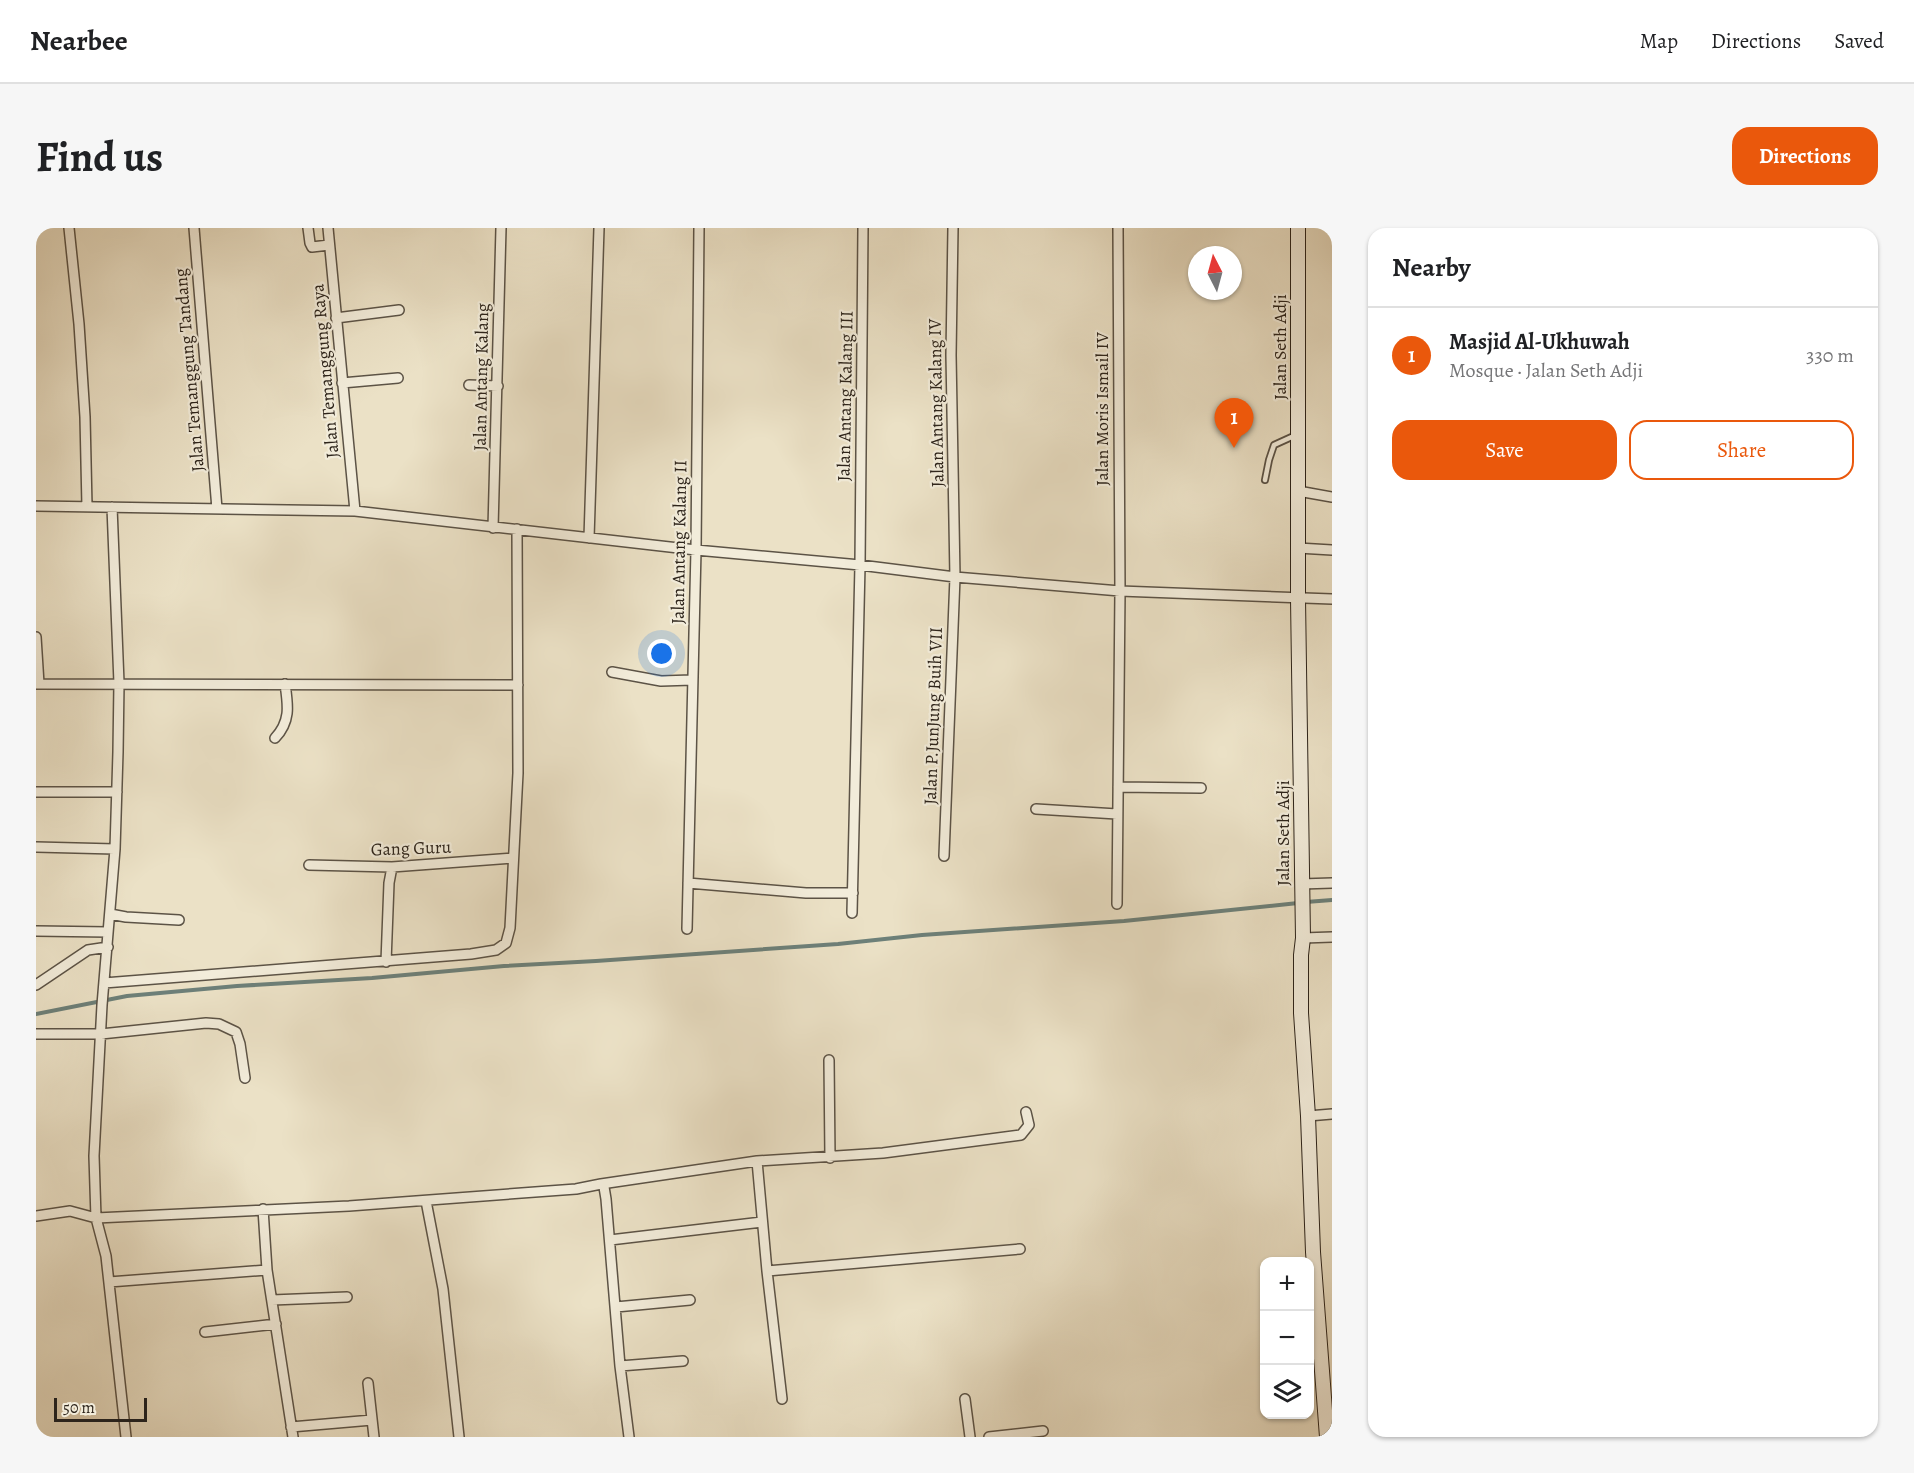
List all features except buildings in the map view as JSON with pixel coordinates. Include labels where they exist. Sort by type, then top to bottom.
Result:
[{"type":"street","points":[[69,228],[80,324],[87,507]]},
{"type":"street","name":"Jalan Temanggung Tandang","points":[[194,228],[217,509]]},
{"type":"street","points":[[308,228],[312,247],[329,245]]},
{"type":"street","name":"Jalan Temanggung Raya","points":[[328,228],[355,511]]},
{"type":"street","name":"Jalan Antang Kalang","points":[[493,528],[501,228]]},
{"type":"street","points":[[589,538],[600,228]]},
{"type":"street","name":"Jalan Antang Kalang II","points":[[687,929],[696,550],[699,228]]},
{"type":"street","name":"Jalan Antang Kalang III","points":[[852,913],[860,565],[863,228]]},
{"type":"street","name":"Jalan Antang Kalang IV","points":[[953,228],[951,355],[955,577]]},
{"type":"street","name":"Jalan Moris Ismail IV","points":[[1117,904],[1120,591],[1118,228]]},
{"type":"street","name":"Jalan Seth Adji","points":[[1298,228],[1298,599],[1304,938],[1301,955],[1301,1012],[1313,1252],[1327,1437]]},
{"type":"street","points":[[336,318],[399,310]]},
{"type":"street","points":[[342,383],[398,378]]},
{"type":"street","points":[[469,385],[498,386]]},
{"type":"street","points":[[1298,491],[1332,497]]},
{"type":"street","points":[[36,506],[355,511],[493,528],[860,565],[955,577],[1120,591],[1332,599]]},
{"type":"street","points":[[112,507],[119,683],[117,792],[94,1156],[96,1218],[106,1256],[126,1437]]},
{"type":"street","points":[[104,985],[471,954],[501,947],[506,943],[510,928],[518,773],[517,529]]},
{"type":"street","points":[[1298,548],[1332,550]]},
{"type":"street","name":"Jalan P.JunJung Buih VII","points":[[944,856],[955,577]]},
{"type":"street","points":[[36,637],[37,684],[518,685]]},
{"type":"street","points":[[612,672],[661,681],[692,680]]},
{"type":"street","points":[[275,738],[282,731],[288,716],[285,684]]},
{"type":"street","points":[[1118,787],[1201,788]]},
{"type":"street","points":[[36,792],[117,792]]},
{"type":"street","points":[[1036,809],[1117,814]]},
{"type":"street","points":[[36,847],[115,849]]},
{"type":"street","name":"Gang Guru","points":[[309,865],[392,867],[445,865],[513,858]]},
{"type":"street","points":[[386,962],[389,883],[392,867]]},
{"type":"street","points":[[688,883],[806,893],[853,893]]},
{"type":"street","points":[[1302,887],[1332,883]]},
{"type":"street","points":[[110,914],[179,920]]},
{"type":"street","points":[[36,931],[108,932]]},
{"type":"street","points":[[1304,938],[1332,937]]},
{"type":"street","points":[[36,985],[88,950],[108,947]]},
{"type":"street","points":[[36,1034],[101,1034],[206,1023],[219,1024],[236,1032],[245,1078]]},
{"type":"street","points":[[829,1060],[830,1158]]},
{"type":"street","points":[[36,1216],[70,1211],[96,1218],[426,1201],[576,1189],[757,1161],[830,1158],[1021,1135],[1029,1125],[1026,1112]]},
{"type":"street","points":[[1308,1116],[1332,1114]]},
{"type":"street","points":[[757,1161],[782,1399]]},
{"type":"street","points":[[601,1184],[604,1187],[606,1199],[620,1366],[629,1437]]},
{"type":"street","points":[[426,1201],[442,1289],[459,1437]]},
{"type":"street","points":[[263,1209],[267,1270],[292,1432],[372,1420]]},
{"type":"street","points":[[610,1240],[762,1222]]},
{"type":"street","points":[[767,1271],[1020,1250]]},
{"type":"street","points":[[109,1282],[267,1270]]},
{"type":"street","points":[[272,1300],[347,1297]]},
{"type":"street","points":[[616,1307],[690,1300]]},
{"type":"street","points":[[205,1332],[276,1324]]},
{"type":"street","points":[[620,1366],[683,1361]]},
{"type":"street","points":[[368,1383],[374,1437]]},
{"type":"street","points":[[965,1399],[970,1437]]},
{"type":"street","points":[[989,1437],[1043,1431]]},
{"type":"lane","points":[[1265,480],[1274,445],[1298,434]]},
{"type":"waterway","points":[[1306,902],[1332,900]]},
{"type":"waterway","points":[[36,1014],[127,996],[237,986],[838,944],[922,935],[1124,921],[1298,903]]},
{"type":"place","name":"Masjid Al-Ukhuwah","points":[[1234,448]]}]
